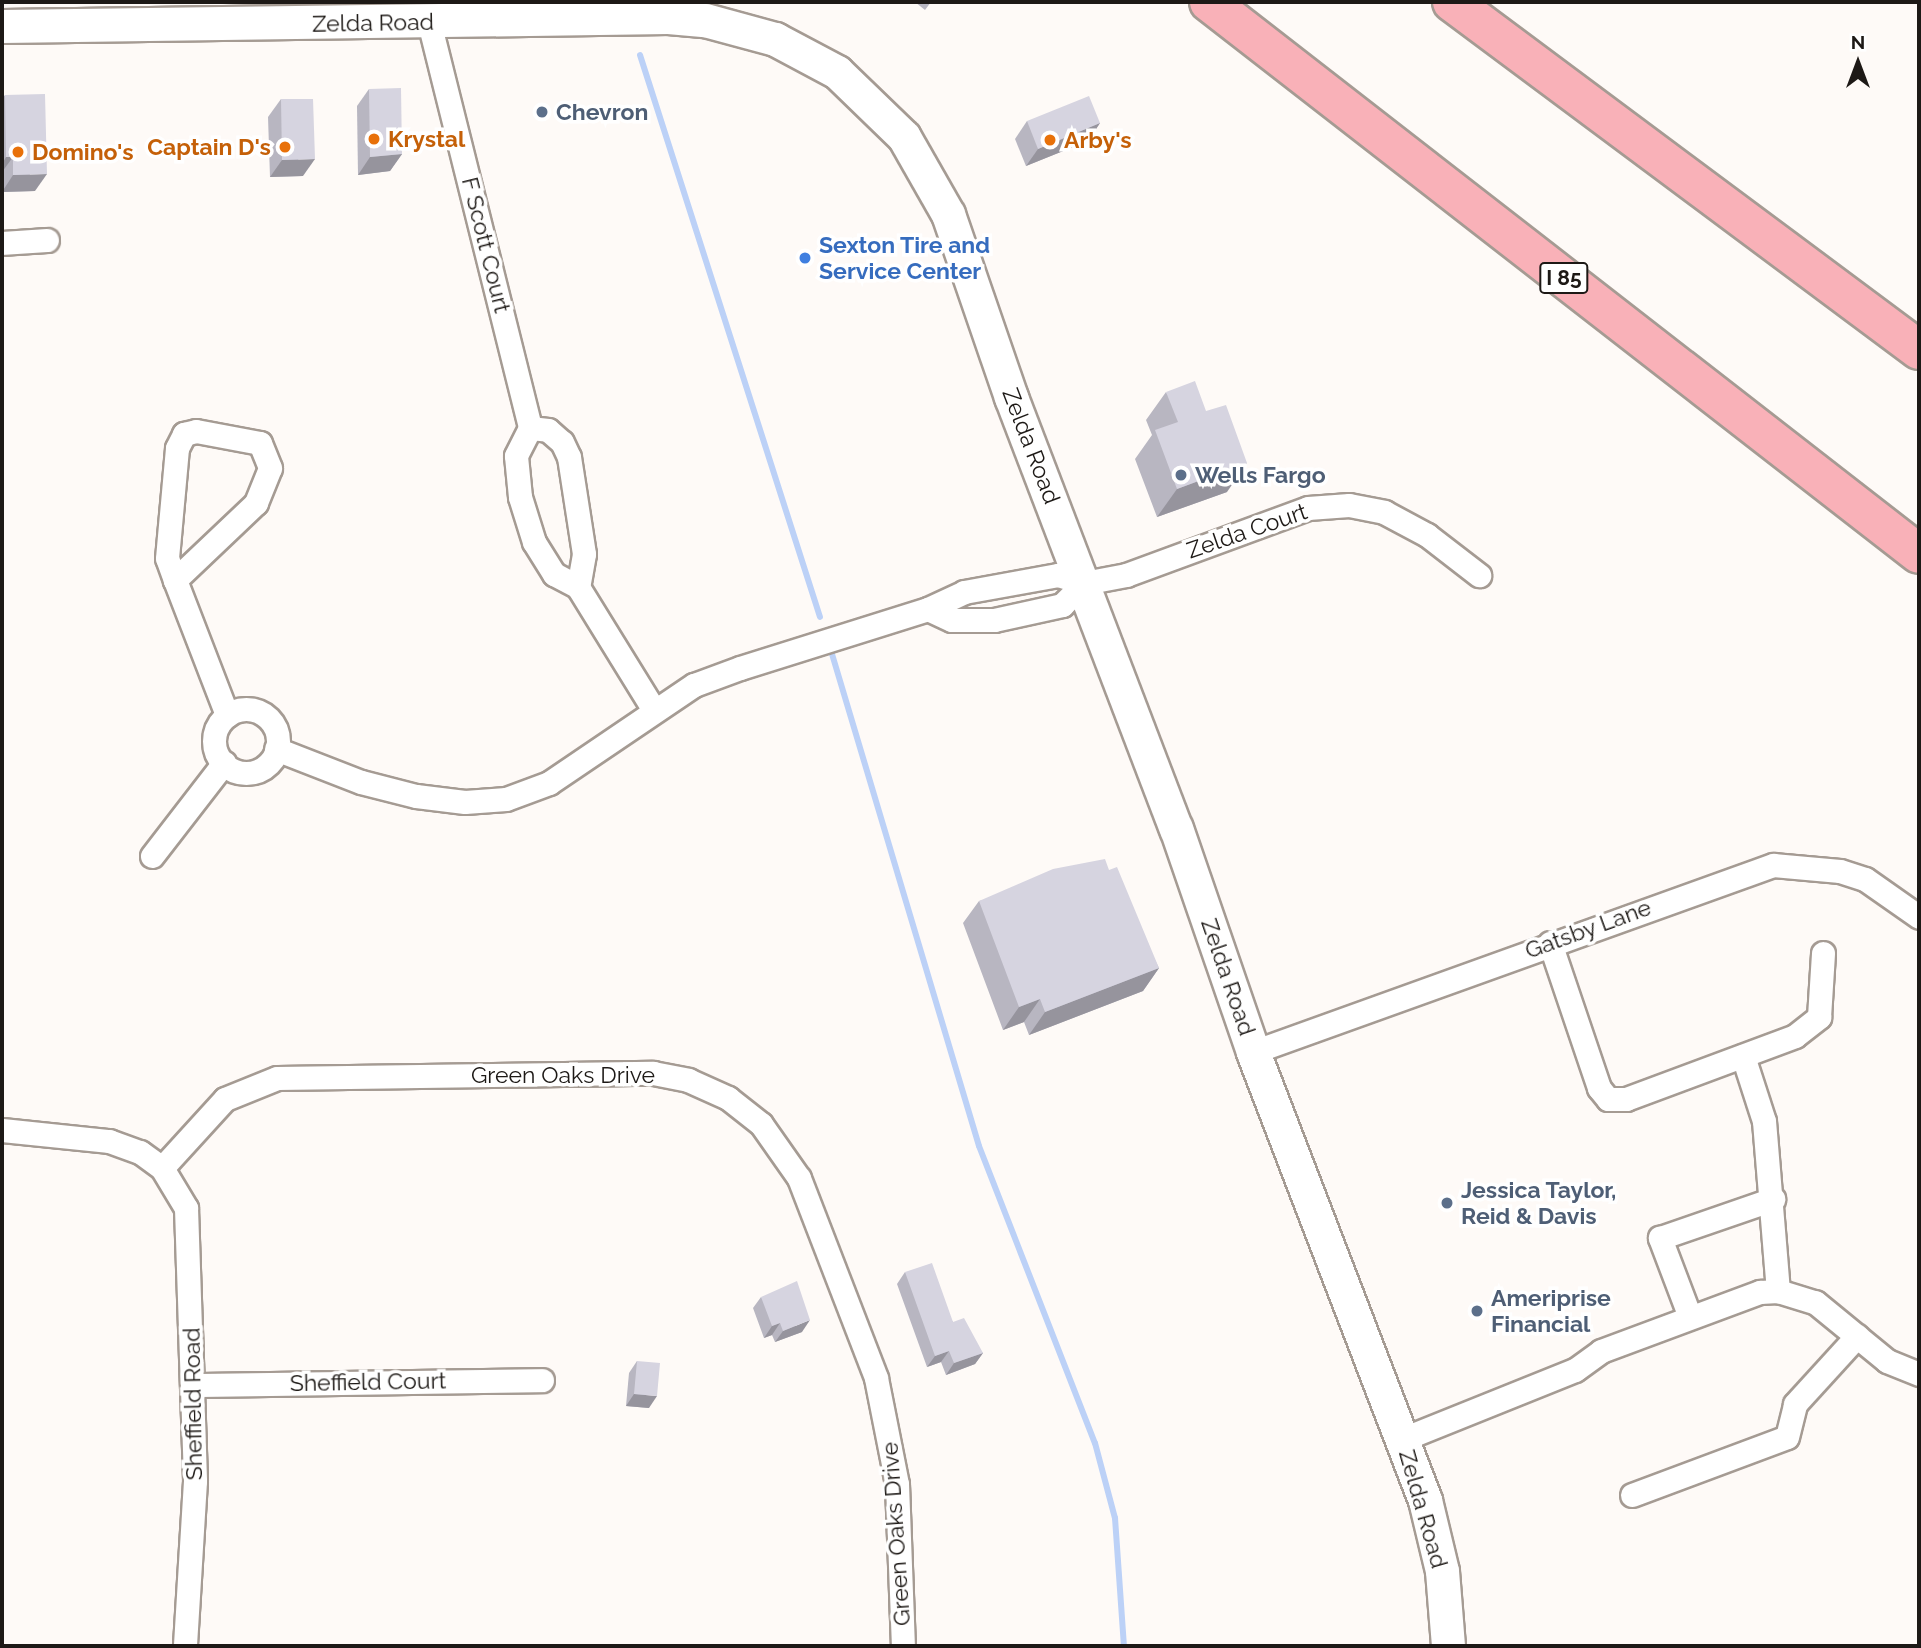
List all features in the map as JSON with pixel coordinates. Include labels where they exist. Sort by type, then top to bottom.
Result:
[{"type":"highway","name":"I 85","points":[[1209,2],[1919,554]]},
{"type":"highway","points":[[1452,2],[1919,350]]},
{"type":"main road","name":"Zelda Road","points":[[2,26],[429,22],[668,16],[705,20],[775,39],[837,72],[860,90],[904,137],[948,214],[1012,397],[1084,583],[1253,1052],[1404,1439],[1425,1500],[1442,1571],[1448,1646]]},
{"type":"street","name":"F Scott Court","points":[[429,22],[530,428]]},
{"type":"street","points":[[2,243],[47,240]]},
{"type":"street","points":[[578,587],[584,554],[569,457],[562,442],[548,430],[530,428],[516,456],[520,497],[534,542],[554,574],[578,587],[654,710]]},
{"type":"street","points":[[175,580],[256,503],[270,468],[260,443],[196,431],[180,439],[167,558],[175,580],[227,715]]},
{"type":"street","name":"Zelda Court","points":[[1084,583],[1126,575],[1308,508],[1336,504],[1368,508],[1405,521],[1479,575]]},
{"type":"street","points":[[276,749],[362,782],[416,796],[488,802],[549,783],[694,685],[832,637],[928,608],[964,592],[1058,575],[1084,583],[1062,605],[994,620],[952,620],[928,608]]},
{"type":"street","points":[[246,709],[266,716],[277,734],[276,749],[260,769],[239,772],[224,764],[214,742],[227,715],[246,709]]},
{"type":"street","points":[[152,856],[224,764]]},
{"type":"street","name":"Gatsby Lane","points":[[1253,1052],[1735,875],[1787,864],[1840,871],[1865,879],[1919,917]]},
{"type":"street","points":[[1550,943],[1599,1087],[1608,1099],[1626,1099],[1796,1036],[1819,1017],[1823,953]]},
{"type":"street","points":[[1743,1056],[1764,1121],[1773,1199],[1778,1291]]},
{"type":"street","name":"Green Oaks Drive","points":[[162,1168],[225,1099],[277,1078],[653,1073],[688,1080],[728,1098],[761,1124],[799,1178],[876,1378],[897,1484],[903,1646]]},
{"type":"street","points":[[6,1130],[109,1141],[140,1152],[162,1168]]},
{"type":"street","name":"Sheffield Road","points":[[162,1168],[182,1197],[189,1220],[195,1481],[185,1646]]},
{"type":"street","points":[[1690,1317],[1660,1238],[1773,1199]]},
{"type":"street","points":[[1404,1439],[1690,1317],[1760,1292],[1778,1291],[1815,1302],[1887,1360],[1919,1374]]},
{"type":"street","points":[[1632,1495],[1787,1437],[1795,1404],[1857,1336]]},
{"type":"street","name":"Sheffield Court","points":[[193,1385],[542,1380]]},
{"type":"building","points":[[401,88],[402,154],[370,157],[369,89]]},
{"type":"building","points":[[45,94],[47,174],[13,175],[13,157],[6,157],[5,95]]},
{"type":"building","points":[[1089,96],[1100,123],[1038,149],[1027,121]]},
{"type":"building","points":[[281,99],[313,99],[315,159],[282,160]]},
{"type":"building","points":[[1195,381],[1206,411],[1226,405],[1247,463],[1177,489],[1155,430],[1178,422],[1166,392]]},
{"type":"building","points":[[1105,859],[1109,870],[1117,867],[1159,968],[1045,1012],[1040,999],[1019,1007],[979,901],[1053,869]]},
{"type":"building","points":[[932,1263],[953,1322],[964,1318],[983,1353],[954,1363],[949,1351],[935,1356],[905,1272]]},
{"type":"building","points":[[797,1281],[810,1320],[783,1331],[780,1323],[772,1326],[761,1297]]},
{"type":"building","points":[[637,1361],[660,1363],[657,1396],[634,1394]]},
{"type":"waterway","points":[[640,55],[820,617]]},
{"type":"waterway","points":[[832,654],[979,1146],[1095,1443],[1115,1518],[1124,1646]]},
{"type":"place","name":"Chevron","points":[[542,112]]},
{"type":"place","name":"Krystal","points":[[374,139]]},
{"type":"place","name":"Arby's","points":[[1050,140]]},
{"type":"place","name":"Captain D's","points":[[285,147]]},
{"type":"place","name":"Domino's","points":[[18,152]]},
{"type":"place","name":"Sexton Tire and Service Center","points":[[805,258]]},
{"type":"place","name":"Wells Fargo","points":[[1181,475]]},
{"type":"place","name":"Jessica Taylor, Reid & Davis","points":[[1447,1203]]},
{"type":"place","name":"Ameriprise Financial","points":[[1477,1311]]}]
